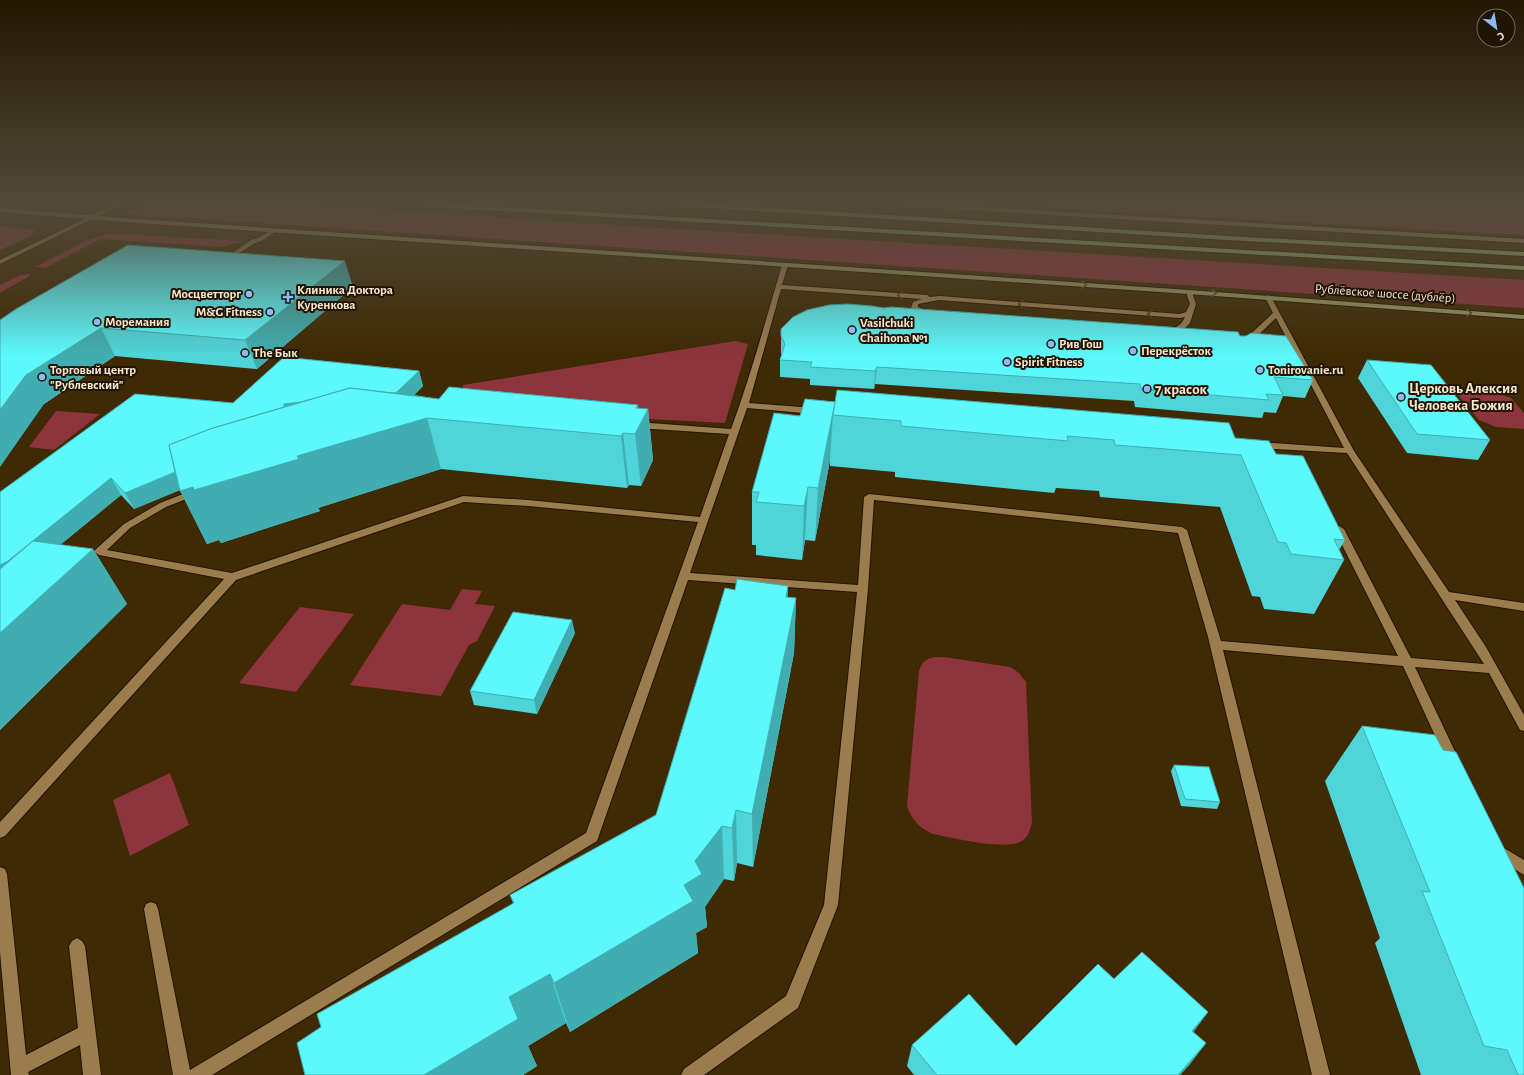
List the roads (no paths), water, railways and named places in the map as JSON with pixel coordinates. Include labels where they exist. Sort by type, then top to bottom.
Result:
[{"type":"main road","name":"Рублёвское шоссе (дублёр)","points":[[627,254],[1268,297],[1524,317]]},
{"type":"main road","points":[[1283,254],[1524,268]]},
{"type":"street","points":[[0,262],[16,254]]},
{"type":"street","points":[[228,258],[234,254]]},
{"type":"street","points":[[196,1075],[214,1070],[592,837],[735,432],[785,265]]},
{"type":"street","points":[[778,287],[1180,316],[1189,314]]},
{"type":"street","points":[[1157,332],[1179,329],[1186,323],[1193,304],[1190,292]]},
{"type":"street","points":[[1268,297],[1350,452],[1482,650],[1524,726]]},
{"type":"street","points":[[934,315],[921,312],[914,308],[915,303],[939,298]]},
{"type":"street","points":[[1237,350],[1276,314]]},
{"type":"street","points":[[744,405],[824,411]]},
{"type":"street","points":[[625,424],[735,432]]},
{"type":"street","points":[[1250,444],[1350,452]]},
{"type":"street","points":[[1296,447],[1304,461]]},
{"type":"street","points":[[204,488],[163,505],[127,526],[95,553],[232,577],[462,499],[528,502],[704,520]]},
{"type":"street","points":[[690,1075],[792,1002],[831,905],[863,589],[869,497],[1182,530],[1217,645],[1322,1075]]},
{"type":"street","points":[[1335,522],[1407,662],[1458,770]]},
{"type":"street","points":[[684,576],[863,589]]},
{"type":"street","points":[[0,832],[232,577]]},
{"type":"street","points":[[1445,595],[1524,607]]},
{"type":"street","points":[[1217,645],[1492,669]]},
{"type":"street","points":[[1505,869],[1494,846],[1524,868]]},
{"type":"street","points":[[0,874],[20,1072],[87,1032]]},
{"type":"street","points":[[150,909],[182,1075]]},
{"type":"street","points":[[77,946],[92,1075]]},
{"type":"place","name":"Мосцветторг","points":[[249,294]]},
{"type":"place","name":"Клиника Доктора Куренкова","points":[[288,297]]},
{"type":"place","name":"M&G Fitness","points":[[270,312]]},
{"type":"place","name":"Моремания","points":[[97,322]]},
{"type":"place","name":"Vasilchuki Chaihona №1","points":[[852,330]]},
{"type":"place","name":"Рив Гош","points":[[1051,344]]},
{"type":"place","name":"Перекрёсток","points":[[1133,351]]},
{"type":"place","name":"The Бык","points":[[245,353]]},
{"type":"place","name":"Spirit Fitness","points":[[1007,362]]},
{"type":"place","name":"Tonirovanie.ru","points":[[1260,370]]},
{"type":"place","name":"Торговый центр \"Рублевский\"","points":[[42,377]]},
{"type":"place","name":"7 красок","points":[[1147,389]]},
{"type":"place","name":"Церковь Алексия Человека Божия","points":[[1401,397]]}]
